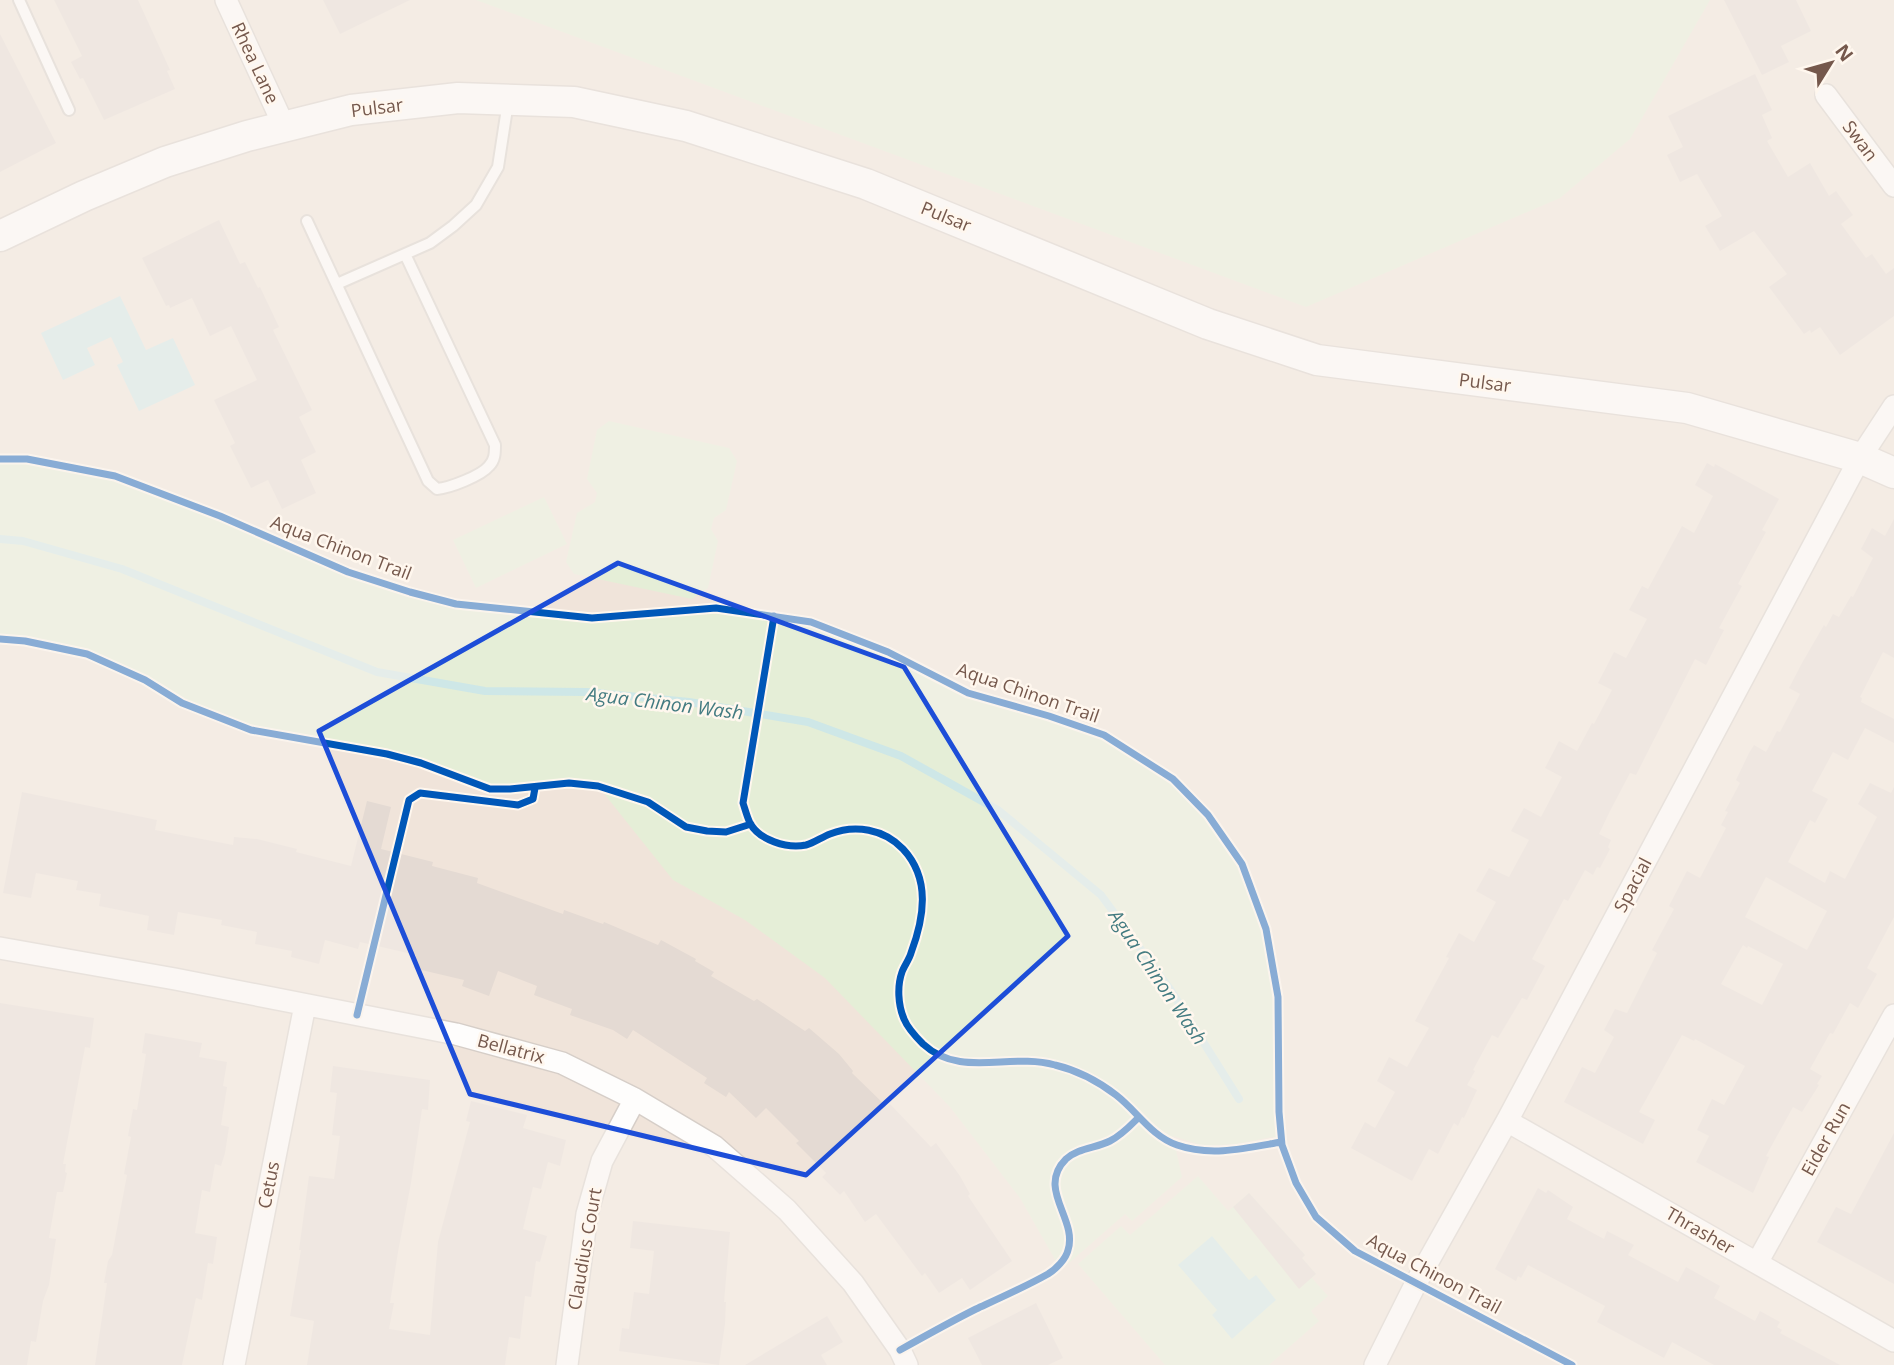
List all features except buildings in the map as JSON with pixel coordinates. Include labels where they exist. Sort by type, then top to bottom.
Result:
[{"type":"street","name":"Rhea Lane","points":[[226,0],[284,127]]},
{"type":"street","name":"Swan","points":[[1826,95],[1894,186]]},
{"type":"street","name":"Pulsar","points":[[0,236],[84,196],[165,162],[247,136],[351,110],[458,98],[574,102],[686,126],[866,184],[1208,324],[1317,360],[1687,408],[1860,458],[1894,473]]},
{"type":"street","name":"Spacial","points":[[1375,1365],[1416,1283],[1507,1121],[1860,458],[1894,406]]},
{"type":"street","name":"Bellatrix","points":[[0,948],[456,1034],[562,1063],[635,1099],[714,1146],[787,1210],[853,1283],[900,1350],[907,1365]]},
{"type":"street","name":"Cetus","points":[[234,1365],[305,1004]]},
{"type":"street","name":"Eider Run","points":[[1757,1263],[1894,1015]]},
{"type":"street","name":"Claudius Court","points":[[567,1365],[587,1214],[603,1161],[635,1099]]},
{"type":"street","name":"Thrasher","points":[[1507,1121],[1894,1341]]},
{"type":"lane","points":[[19,0],[69,110]]},
{"type":"lane","points":[[337,284],[430,243],[475,205],[498,167],[508,100]]},
{"type":"lane","points":[[307,221],[428,481],[437,489],[448,488],[489,468],[495,456],[495,445],[405,254]]},
{"type":"highlighted area","points":[[618,563],[904,667],[1068,936],[806,1175],[470,1094],[319,731]]},
{"type":"shaded area","points":[[0,0],[1894,0],[1894,1365],[0,1365]]},
{"type":"green space","points":[[476,0],[1710,0],[1630,139],[1560,198],[1306,307]]},
{"type":"green space","points":[[609,421],[729,448],[737,461],[726,510],[714,518],[711,529],[718,541],[708,588],[692,599],[574,574],[566,562],[577,513],[595,502],[597,493],[587,479],[597,430]]},
{"type":"green space","points":[[0,459],[27,459],[115,476],[220,516],[348,572],[456,604],[592,618],[716,608],[811,622],[888,652],[968,693],[1104,735],[1173,779],[1208,815],[1242,864],[1266,929],[1278,997],[1281,1142],[1272,1137],[1236,1144],[1204,1146],[1173,1136],[1182,1177],[1132,1221],[1125,1214],[1061,1270],[1020,1198],[950,1107],[825,978],[745,920],[673,880],[598,786],[569,783],[490,789],[421,763],[387,754],[251,730],[182,703],[145,680],[88,654],[25,641],[0,639]]},
{"type":"green space","points":[[544,497],[567,544],[476,588],[453,540]]},
{"type":"green space","points":[[1198,1176],[1228,1211],[1249,1193],[1305,1255],[1302,1258],[1316,1274],[1312,1278],[1328,1296],[1311,1311],[1319,1321],[1269,1365],[1165,1365],[1078,1264],[1121,1226],[1130,1235]]},
{"type":"water","points":[[120,296],[146,350],[173,338],[195,385],[139,411],[117,365],[123,362],[111,337],[87,348],[95,365],[63,380],[41,333]]},
{"type":"water","points":[[1212,1236],[1249,1280],[1256,1275],[1276,1300],[1232,1339],[1212,1315],[1217,1310],[1178,1265]]},
{"type":"waterway","name":"Agua Chinon Wash","points":[[0,539],[23,541],[122,569],[377,672],[485,691],[587,692],[689,702],[808,722],[901,756],[998,810],[1101,895],[1170,989],[1239,1099]]},
{"type":"cycle path","name":"Aqua Chinon Trail","points":[[0,459],[27,459],[115,476],[220,516],[348,572],[456,604],[592,618],[716,608],[811,622],[888,652],[968,693],[1104,735],[1173,779],[1208,815],[1242,864],[1266,929],[1278,997],[1279,1112],[1282,1145],[1296,1183],[1316,1217],[1355,1251],[1572,1365]]},
{"type":"cycle path","points":[[774,616],[743,803],[747,816],[760,834],[774,842],[790,846],[806,845],[840,831],[859,829],[887,837],[903,849],[918,873],[922,913],[916,940],[900,977],[899,996],[904,1019],[918,1039],[938,1054],[953,1060],[969,1063],[1038,1062],[1079,1073],[1124,1101],[1159,1136],[1190,1149],[1216,1151],[1281,1142]]},
{"type":"cycle path","points":[[0,639],[25,641],[87,654],[145,680],[182,703],[251,730],[387,754],[421,763],[490,789],[569,783],[598,786],[648,802],[686,827],[726,832],[751,824]]},
{"type":"cycle path","points":[[357,1015],[409,800],[420,793],[518,805],[533,799],[535,788]]},
{"type":"cycle path","points":[[900,1350],[1039,1279],[1057,1267],[1067,1253],[1070,1238],[1056,1193],[1058,1170],[1071,1155],[1114,1139],[1139,1117]]}]
